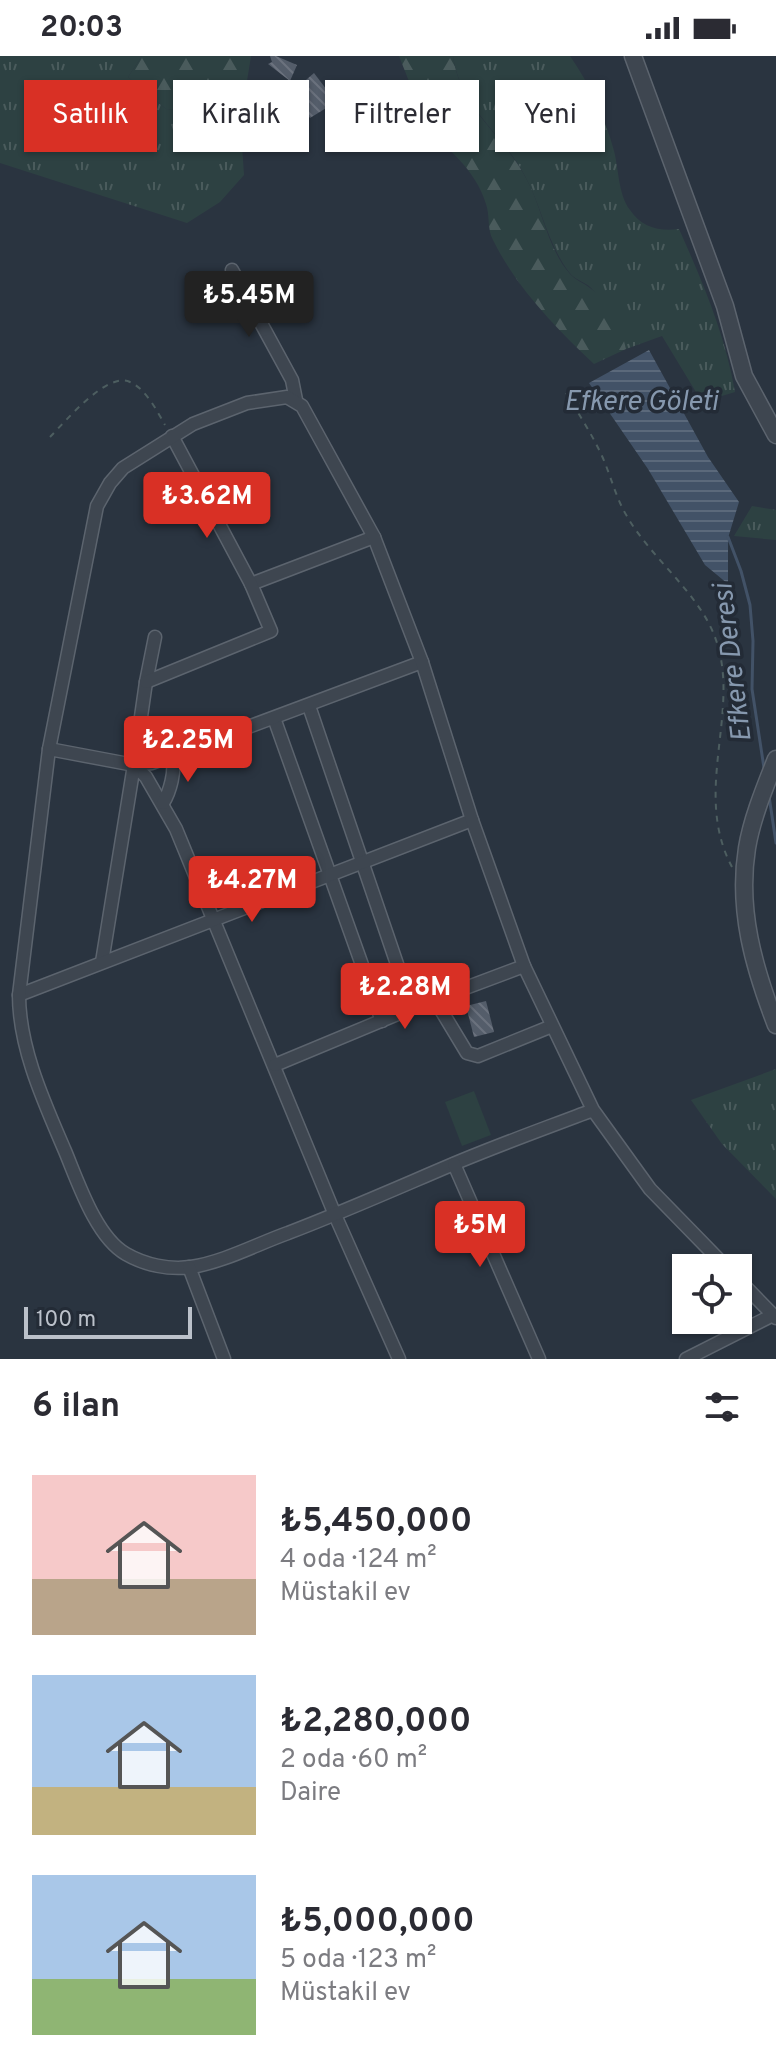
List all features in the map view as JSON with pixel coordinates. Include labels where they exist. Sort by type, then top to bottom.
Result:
[{"type":"street","points":[[633,56],[725,306],[744,376],[776,435]]},
{"type":"street","points":[[232,270],[292,380],[296,400],[374,537],[422,662],[472,820],[524,966],[593,1110],[650,1189],[713,1254]]},
{"type":"street","points":[[296,400],[276,398],[227,409],[172,436],[123,468],[97,506],[49,749],[19,995],[24,1041],[82,1192],[107,1238],[123,1253],[159,1266],[189,1267],[335,1215],[593,1110]]},
{"type":"street","points":[[146,682],[271,631],[251,584],[172,436]]},
{"type":"street","points":[[251,584],[374,537]]},
{"type":"street","points":[[102,962],[155,637]]},
{"type":"street","points":[[49,749],[134,765],[172,758],[422,662]]},
{"type":"street","points":[[309,706],[412,1008]]},
{"type":"street","points":[[274,718],[382,1021]]},
{"type":"street","points":[[163,803],[174,765],[172,758]]},
{"type":"street","points":[[776,759],[747,848],[744,915],[757,977],[776,1025]]},
{"type":"street","points":[[134,765],[163,803],[275,1065],[335,1215],[399,1359]]},
{"type":"street","points":[[19,995],[472,820]]},
{"type":"street","points":[[275,1065],[524,966]]},
{"type":"street","points":[[435,1000],[467,1053],[472,1056],[552,1026]]},
{"type":"street","points":[[454,1164],[539,1359]]},
{"type":"street","points":[[189,1267],[224,1359]]},
{"type":"street","points":[[686,1359],[775,1317],[752,1293]]},
{"type":"path","points":[[50,437],[101,388],[122,380],[132,383],[143,393],[172,436]]},
{"type":"path","points":[[566,393],[600,453],[627,517],[697,607],[716,638],[724,673],[715,814],[725,854],[732,867]]},
{"type":"green space","points":[[0,56],[142,56],[128,77],[132,80],[24,80],[24,152],[157,152],[157,101],[166,109],[173,110],[173,152],[242,152],[244,175],[220,202],[187,223],[0,163]]},
{"type":"green space","points":[[142,56],[251,56],[247,80],[173,80],[173,110],[166,109],[157,101],[157,80],[132,80],[128,77]]},
{"type":"green space","points":[[399,56],[453,56],[459,80],[408,80]]},
{"type":"green space","points":[[453,56],[570,56],[584,80],[495,80],[495,134],[479,113],[479,80],[460,80]]},
{"type":"green space","points":[[479,115],[495,135],[495,152],[509,152],[527,180],[562,264],[609,308],[618,323],[626,349],[594,364],[551,321],[502,257],[491,236],[486,204],[468,169],[451,152],[479,152]]},
{"type":"green space","points":[[605,125],[614,151],[623,197],[634,216],[652,227],[679,229],[719,329],[735,392],[702,402],[662,336],[626,349],[600,299],[561,261],[509,152],[605,152]]},
{"type":"green space","points":[[752,506],[776,510],[776,540],[734,536]]},
{"type":"green space","points":[[776,1069],[776,1199],[722,1144],[691,1100]]},
{"type":"green space","points":[[474,1091],[491,1135],[462,1146],[445,1102]]},
{"type":"water","name":"Efkere Göleti","points":[[649,350],[708,457],[739,502],[728,538],[728,584],[705,565],[648,469],[589,383]]},
{"type":"building","points":[[270,56],[276,56],[297,65],[290,80],[268,64],[272,62]]},
{"type":"building","points":[[314,73],[325,88],[325,109],[310,118],[309,80],[306,80]]},
{"type":"building","points":[[486,1001],[494,1032],[474,1037],[466,1006]]},
{"type":"waterway","name":"Efkere Deresi","points":[[728,537],[750,605],[752,689],[764,768]]},
{"type":"waterway","name":"Efkere Deresi","points":[[769,796],[776,843]]}]
